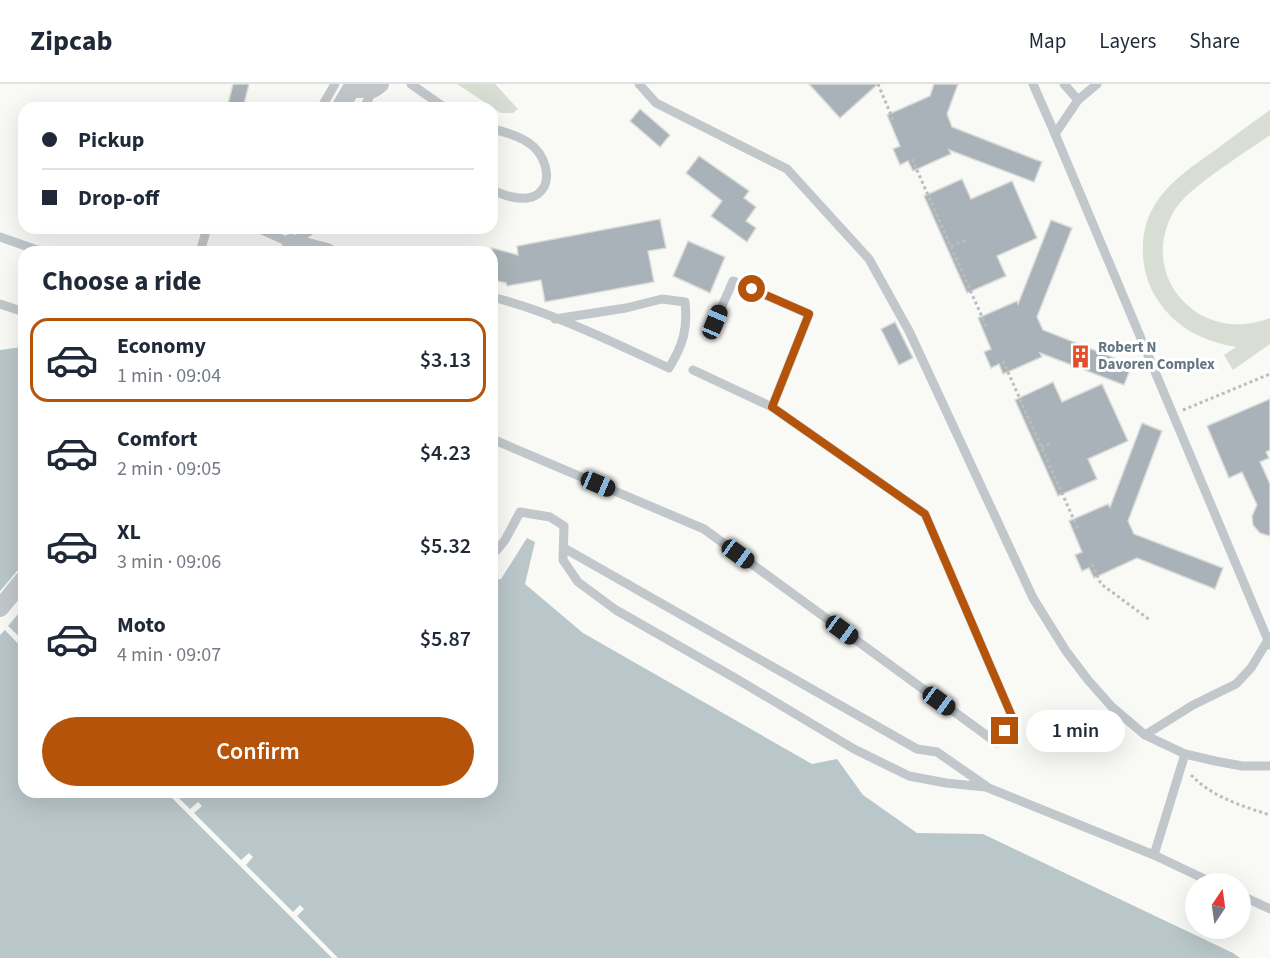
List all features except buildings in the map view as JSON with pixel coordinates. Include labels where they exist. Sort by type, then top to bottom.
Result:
[{"type":"street","points":[[341,102],[344,86],[377,86]]},
{"type":"street","points":[[290,237],[312,246]]},
{"type":"street","points":[[0,608],[18,586]]},
{"type":"lane","points":[[411,84],[437,102]]},
{"type":"lane","points":[[639,84],[650,89],[656,103],[787,169],[869,259],[909,331],[1033,598],[1066,651],[1112,707],[1145,735],[1185,754],[1233,764],[1270,766]]},
{"type":"lane","points":[[1033,84],[1269,643],[1236,684],[1193,705],[1145,735]]},
{"type":"lane","points":[[1064,84],[1078,100]]},
{"type":"lane","points":[[1055,134],[1078,100],[1097,84]]},
{"type":"lane","points":[[327,102],[344,86]]},
{"type":"lane","points":[[369,102],[377,86]]},
{"type":"lane","points":[[498,131],[533,146],[545,159],[548,175],[542,190],[531,197],[503,196],[498,193]]},
{"type":"lane","points":[[0,237],[26,246]]},
{"type":"lane","points":[[715,322],[733,281],[809,314],[772,407]]},
{"type":"lane","points":[[498,298],[555,319],[669,368],[680,349],[687,321],[684,302],[662,299],[626,308],[555,319]]},
{"type":"lane","points":[[0,304],[18,310]]},
{"type":"lane","points":[[498,442],[704,529],[997,743],[1013,719],[925,514],[772,407],[693,370]]},
{"type":"lane","points":[[498,549],[520,512],[550,517],[564,526],[563,560],[578,582],[616,610],[854,749],[909,776],[986,787]]},
{"type":"lane","points":[[564,548],[917,749],[937,752],[986,787],[1154,855],[1192,873]]},
{"type":"lane","points":[[1154,855],[1185,754]]},
{"type":"lane","points":[[1251,900],[1270,909]]},
{"type":"path","points":[[878,84],[894,122]]},
{"type":"path","points":[[912,159],[987,328]]},
{"type":"path","points":[[951,246],[966,240]]},
{"type":"path","points":[[1003,361],[1078,529]]},
{"type":"path","points":[[1173,414],[1270,374]]},
{"type":"path","points":[[1041,447],[1051,443]]},
{"type":"path","points":[[1092,564],[1101,584],[1150,620]]},
{"type":"path","points":[[1182,765],[1198,782],[1234,804],[1270,815]]},
{"type":"shaded area","points":[[457,84],[495,84],[518,109],[513,113],[501,113],[498,111],[498,102],[484,102]]},
{"type":"shaded area","points":[[1270,110],[1270,135],[1191,192],[1174,211],[1164,236],[1163,260],[1169,281],[1182,300],[1199,314],[1221,322],[1245,324],[1270,318],[1270,344],[1233,370],[1224,355],[1236,347],[1212,341],[1191,332],[1173,318],[1157,299],[1145,272],[1144,237],[1147,221],[1154,206],[1174,182]]},
{"type":"shaded area","points":[[18,348],[18,798],[498,798],[498,579],[501,579],[527,538],[535,542],[525,584],[583,633],[812,764],[837,759],[863,795],[917,833],[983,834],[1185,930],[1185,939],[1204,939],[1240,958],[0,958],[0,350]]},
{"type":"pier","points":[[18,570],[18,614],[8,626],[18,635],[18,644],[5,630],[0,635],[0,591]]},
{"type":"pier","points":[[172,798],[179,798],[190,809],[198,802],[202,806],[194,813],[241,860],[249,853],[253,857],[246,865],[293,912],[300,905],[304,909],[297,916],[338,958],[332,958]]},
{"type":"place","name":"Robert N Davoren Complex","points":[[1080,356]]},
{"type":"route","points":[[752,289],[809,314],[772,407],[925,514],[1013,719],[1005,731]]}]
